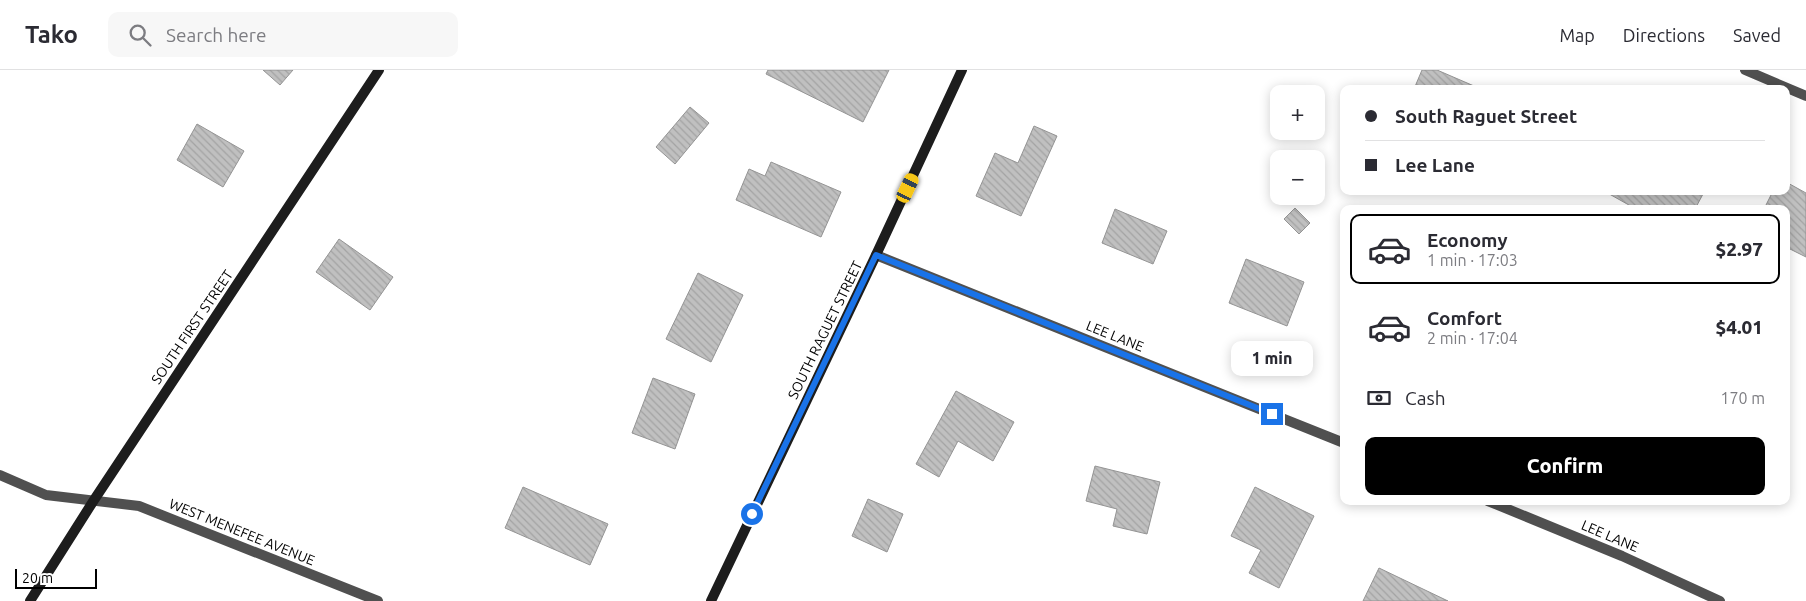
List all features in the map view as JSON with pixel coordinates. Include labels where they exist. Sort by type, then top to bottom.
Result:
[{"type":"street","name":"SOUTH FIRST STREET","points":[[30,601],[94,500],[379,70]]},
{"type":"street","name":"SOUTH RAGUET STREET","points":[[711,601],[962,70]]},
{"type":"street","points":[[1745,70],[1780,85]]},
{"type":"street","points":[[1790,89],[1806,96]]},
{"type":"street","name":"LEE LANE","points":[[876,255],[1340,441]]},
{"type":"street","name":"WEST MENEFEE AVENUE","points":[[0,475],[46,495],[139,506],[378,601]]},
{"type":"street","name":"LEE LANE","points":[[1498,505],[1622,556],[1720,601]]},
{"type":"building","points":[[263,70],[293,70],[280,85]]},
{"type":"building","points":[[768,70],[889,70],[863,122],[766,74]]},
{"type":"building","points":[[1422,70],[1437,70],[1472,85],[1416,85]]},
{"type":"building","points":[[690,107],[709,123],[675,164],[656,147]]},
{"type":"building","points":[[197,124],[244,151],[223,187],[177,160]]},
{"type":"building","points":[[1034,126],[1057,136],[1021,216],[976,196],[995,153],[1018,163]]},
{"type":"building","points":[[771,162],[841,192],[821,237],[736,200],[749,169],[765,176]]},
{"type":"building","points":[[1790,184],[1806,193],[1806,257],[1790,249],[1790,205],[1766,205],[1771,195],[1790,195]]},
{"type":"building","points":[[1611,195],[1702,195],[1697,205],[1629,205]]},
{"type":"building","points":[[1295,208],[1310,223],[1299,234],[1284,219]]},
{"type":"building","points":[[1115,209],[1167,231],[1153,264],[1102,243]]},
{"type":"building","points":[[339,239],[393,277],[370,310],[316,272]]},
{"type":"building","points":[[1246,259],[1304,282],[1287,326],[1229,303]]},
{"type":"building","points":[[698,273],[743,295],[711,362],[666,339]]},
{"type":"building","points":[[653,378],[695,394],[675,449],[632,433]]},
{"type":"building","points":[[956,391],[1014,422],[993,461],[958,441],[939,477],[916,464]]},
{"type":"building","points":[[1095,466],[1160,482],[1147,534],[1113,526],[1117,509],[1086,501]]},
{"type":"building","points":[[523,487],[608,524],[590,565],[505,528]]},
{"type":"building","points":[[1255,487],[1314,516],[1279,588],[1249,573],[1261,550],[1231,536]]},
{"type":"building","points":[[868,499],[903,514],[887,552],[852,536]]},
{"type":"building","points":[[1379,568],[1448,601],[1363,601]]},
{"type":"route","points":[[752,514],[876,255],[1272,414]]}]
